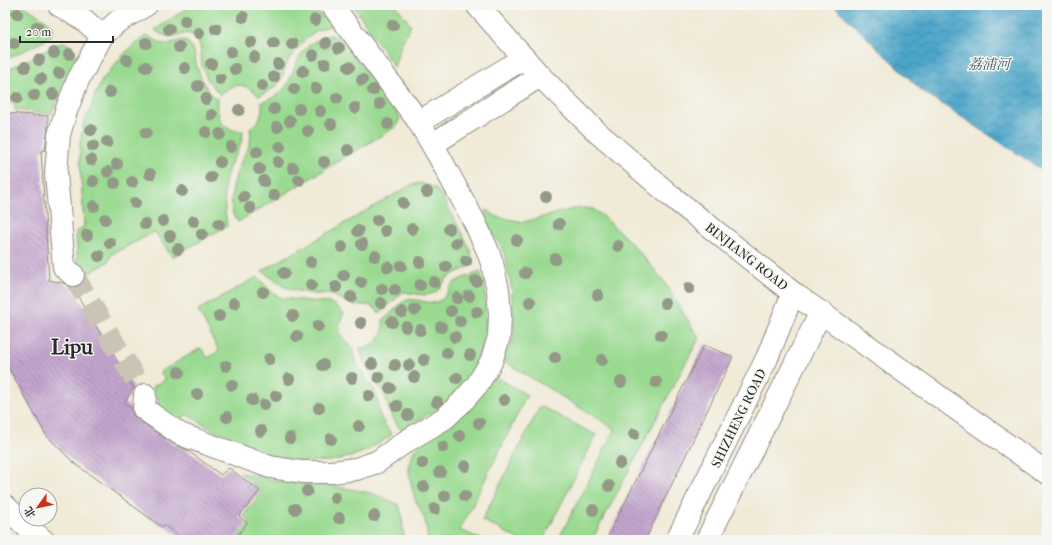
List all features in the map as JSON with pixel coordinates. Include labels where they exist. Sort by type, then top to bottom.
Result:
[{"type":"main road","points":[[59,5],[84,20],[102,36]]},
{"type":"main road","points":[[73,275],[64,267],[56,173],[59,136],[78,80],[102,36],[117,22],[146,5]]},
{"type":"main road","points":[[145,395],[144,409],[180,434],[270,467],[302,472],[331,472],[356,469],[377,462],[405,442],[445,418],[477,385],[492,362],[499,337],[500,315],[492,263],[486,249],[433,144],[419,122],[332,5]]},
{"type":"main road","name":"BINJIANG ROAD","points":[[477,5],[540,76],[598,133],[671,196],[793,293],[1047,473]]},
{"type":"main road","points":[[419,122],[524,58]]},
{"type":"main road","points":[[433,144],[540,76]]},
{"type":"main road","name":"SHIZHENG ROAD","points":[[677,540],[767,358],[793,293]]},
{"type":"main road","name":"SHIZHENG ROAD","points":[[707,540],[820,312]]},
{"type":"main road","points":[[5,506],[43,540]]},
{"type":"green space","points":[[5,5],[22,5],[47,21],[52,28],[51,36],[5,60]]},
{"type":"green space","points":[[191,5],[307,5],[324,17],[332,26],[320,29],[310,35],[302,43],[288,61],[280,81],[271,90],[259,96],[249,88],[240,85],[230,88],[220,95],[207,79],[202,65],[200,46],[196,37],[188,33],[167,36],[155,30]]},
{"type":"green space","points":[[353,5],[396,5],[411,26],[402,42],[394,67]]},
{"type":"green space","points":[[147,35],[158,42],[165,44],[184,40],[191,45],[197,67],[203,81],[210,93],[218,100],[218,113],[222,123],[230,129],[243,131],[241,144],[231,163],[225,181],[224,200],[227,226],[172,257],[155,232],[112,254],[108,262],[84,276],[78,272],[76,232],[84,226],[80,143],[84,121],[90,111],[94,97],[102,80],[124,54]]},
{"type":"green space","points":[[332,35],[346,46],[390,103],[400,118],[397,126],[238,222],[233,214],[231,202],[234,182],[242,159],[250,144],[250,128],[256,123],[261,114],[262,102],[276,96],[285,88],[299,57],[307,47],[324,37]]},
{"type":"green space","points":[[63,42],[73,49],[76,61],[51,114],[15,110],[14,103],[5,103],[5,71]]},
{"type":"green space","points":[[421,183],[435,188],[442,196],[469,247],[474,264],[447,278],[435,292],[422,295],[403,292],[379,314],[375,308],[368,305],[354,305],[330,294],[313,294],[293,290],[283,286],[262,271],[411,185]]},
{"type":"green space","points":[[573,209],[593,209],[604,217],[635,247],[663,280],[699,338],[592,540],[558,540],[615,429],[502,360],[512,343],[514,332],[511,284],[505,255],[500,244],[482,217],[486,210],[497,217],[524,222]]},
{"type":"green space","points":[[480,272],[485,289],[486,326],[479,363],[474,378],[446,404],[401,430],[391,416],[385,396],[364,363],[359,348],[370,346],[378,340],[381,336],[383,320],[407,300],[411,299],[433,303],[437,302],[443,299],[456,281]]},
{"type":"green space","points":[[257,277],[272,292],[281,298],[330,303],[344,313],[340,323],[340,332],[348,344],[353,347],[355,360],[376,394],[379,413],[392,435],[366,451],[350,457],[332,461],[302,462],[267,455],[239,446],[187,414],[173,425],[154,412],[159,401],[152,387],[165,380],[160,372],[201,348],[208,358],[219,351],[198,310]]},
{"type":"green space","points":[[493,375],[527,395],[460,530],[483,540],[428,540],[425,520],[415,499],[411,484],[409,471],[410,460],[415,449]]},
{"type":"green space","points":[[540,406],[596,435],[543,540],[520,540],[482,520]]},
{"type":"green space","points":[[240,473],[285,482],[358,490],[386,498],[399,505],[402,516],[404,540],[236,540],[250,522],[243,516],[262,491]]},
{"type":"water","name":"荔浦河","points":[[833,5],[1047,5],[1047,173],[922,91]]},
{"type":"building","points":[[5,113],[48,116],[45,150],[41,151],[49,280],[63,283],[72,287],[134,388],[124,403],[132,408],[133,415],[137,419],[173,444],[187,450],[221,475],[229,468],[260,491],[239,516],[247,523],[234,540],[184,540],[164,525],[162,527],[74,463],[46,435],[5,361]]},
{"type":"building","points":[[704,345],[733,357],[645,540],[606,540]]},
{"type":"tunnel","points":[[73,275],[145,395]]},
{"type":"district","name":"Lipu","points":[[72,347]]}]
